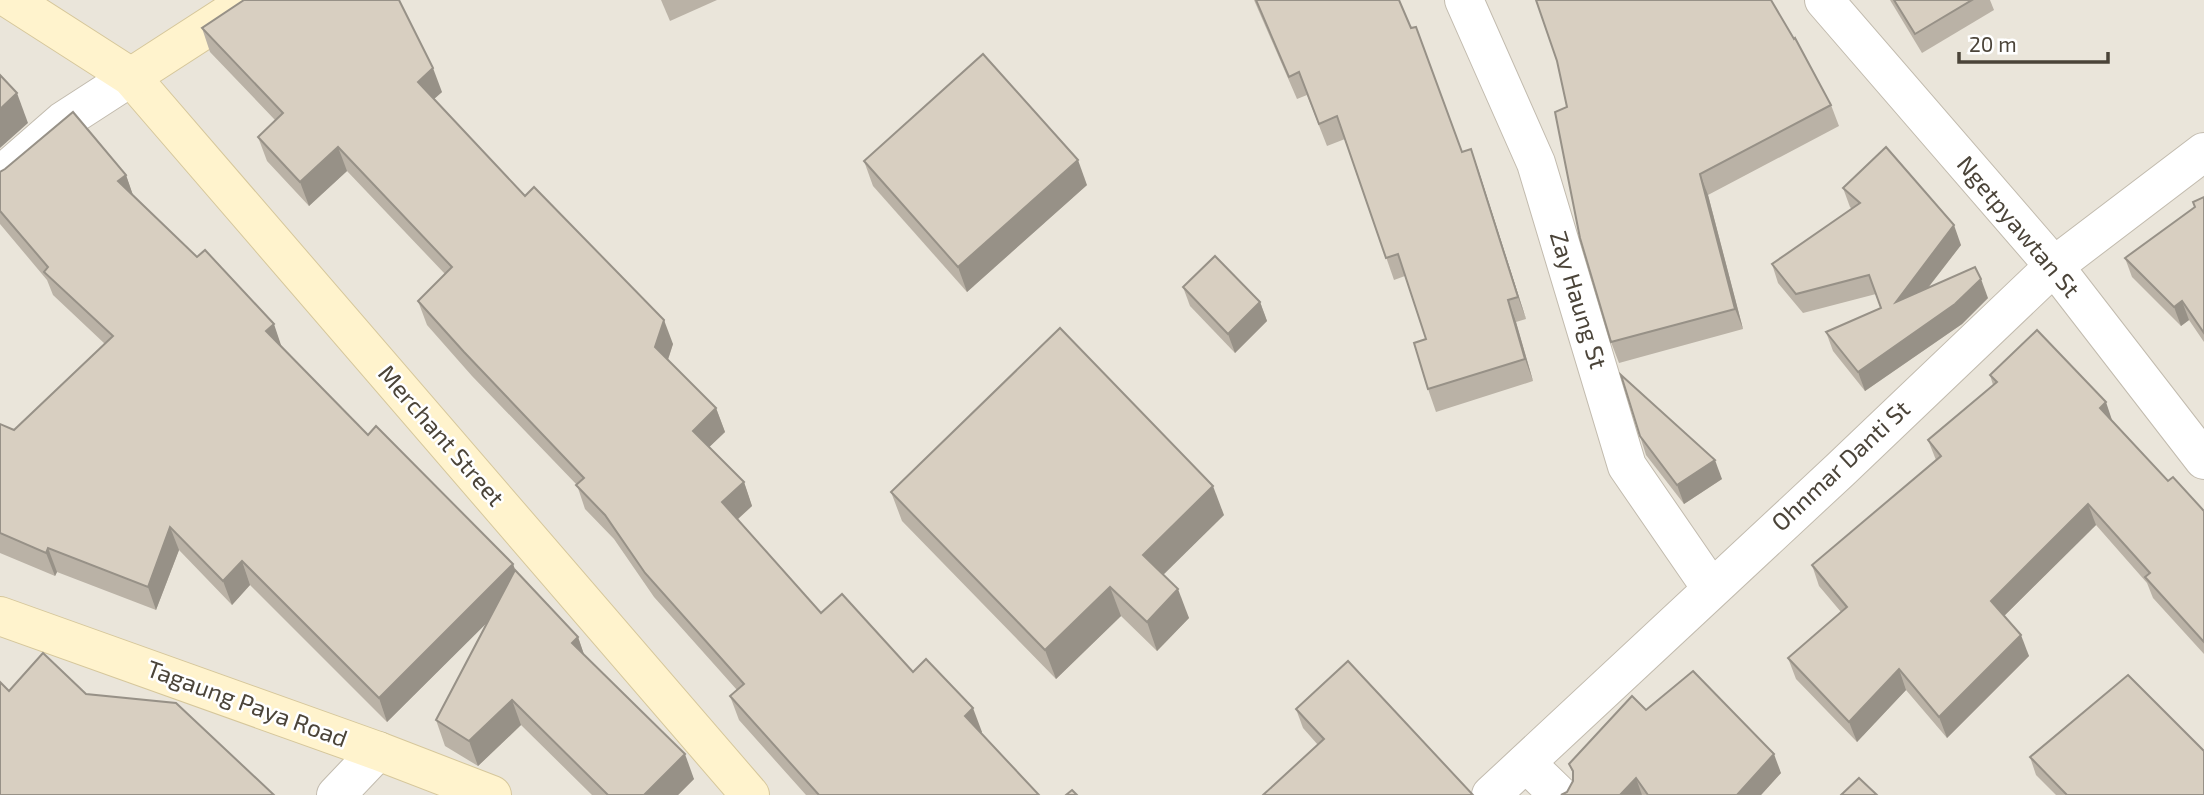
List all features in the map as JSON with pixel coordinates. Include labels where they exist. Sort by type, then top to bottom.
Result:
[{"type":"main road","name":"Merchant Street","points":[[11,0],[131,77],[750,795]]},
{"type":"main road","points":[[131,77],[250,0]]},
{"type":"main road","name":"Tagaung Paya Road","points":[[0,616],[378,751],[492,795]]},
{"type":"street","name":"Zay Haung St","points":[[1464,0],[1536,163],[1628,466],[1711,588]]},
{"type":"street","name":"Ngetpyawtan St","points":[[1824,0],[2054,266],[2204,460]]},
{"type":"street","points":[[0,176],[63,121],[131,77]]},
{"type":"street","name":"Ohnmar Danti St","points":[[1491,795],[1840,470],[2054,266],[2204,152]]},
{"type":"street","points":[[336,795],[378,751]]},
{"type":"street","points":[[1526,763],[1559,795]]},
{"type":"shaded area","points":[[0,0],[2204,0],[2204,795],[0,795]]},
{"type":"building","points":[[244,0],[399,0],[433,68],[418,82],[525,196],[534,187],[664,320],[655,347],[716,408],[693,431],[744,482],[722,502],[821,613],[842,594],[913,672],[926,659],[973,708],[965,716],[1039,795],[819,795],[730,696],[744,684],[645,573],[605,515],[576,485],[584,478],[418,301],[452,267],[338,147],[300,182],[258,137],[283,113],[202,28]]},
{"type":"building","points":[[1256,0],[1399,0],[1411,28],[1416,27],[1462,152],[1471,149],[1518,297],[1508,300],[1525,359],[1428,389],[1414,343],[1426,339],[1398,254],[1386,258],[1337,116],[1319,124],[1299,72],[1289,77]]},
{"type":"building","points":[[1536,0],[1771,0],[1831,105],[1700,174],[1735,309],[1611,342],[1580,238],[1555,112],[1567,107],[1557,61]]},
{"type":"building","points":[[1894,0],[1972,0],[1915,34]]},
{"type":"building","points":[[983,54],[1078,160],[958,267],[864,161]]},
{"type":"building","points":[[0,75],[17,93],[0,109]]},
{"type":"building","points":[[73,112],[126,175],[118,181],[197,257],[205,250],[274,324],[266,331],[368,435],[376,426],[513,564],[379,698],[242,561],[223,581],[170,527],[148,587],[48,548],[46,553],[0,533],[0,424],[14,430],[113,336],[44,272],[48,267],[0,211],[0,172]]},
{"type":"building","points":[[1886,147],[1954,225],[1896,302],[1975,267],[1981,279],[1955,304],[1858,372],[1826,332],[1881,308],[1869,275],[1796,294],[1772,264],[1860,203],[1843,188]]},
{"type":"building","points":[[2204,197],[2204,333],[2182,301],[2174,307],[2125,258],[2195,207],[2193,202]]},
{"type":"building","points":[[1215,256],[1260,302],[1228,334],[1183,287]]},
{"type":"building","points":[[1060,328],[1213,486],[1143,555],[1178,589],[1147,622],[1110,587],[1045,650],[891,492]]},
{"type":"building","points":[[2037,330],[2106,402],[2100,408],[2168,481],[2173,477],[2204,511],[2204,642],[2145,577],[2150,573],[2088,504],[1991,601],[2021,635],[1939,717],[1899,669],[1849,722],[1788,658],[1847,607],[1812,565],[1941,456],[1928,440],[1997,382],[1990,375]]},
{"type":"building","points":[[1621,375],[1715,460],[1677,485],[1640,436]]},
{"type":"building","points":[[515,570],[578,637],[572,643],[685,754],[644,795],[608,795],[512,700],[469,741],[436,720]]},
{"type":"building","points":[[43,653],[86,694],[176,703],[274,795],[0,795],[0,682],[9,691]]},
{"type":"building","points":[[1348,661],[1473,795],[1263,795],[1324,739],[1296,709]]},
{"type":"building","points":[[1693,671],[1774,754],[1737,795],[1648,795],[1636,778],[1620,795],[1561,795],[1567,792],[1573,781],[1573,771],[1569,764],[1632,696],[1646,710]]},
{"type":"building","points":[[2128,675],[2204,751],[2204,795],[2067,795],[2030,757]]},
{"type":"building","points":[[1859,778],[1877,795],[1841,795]]}]
